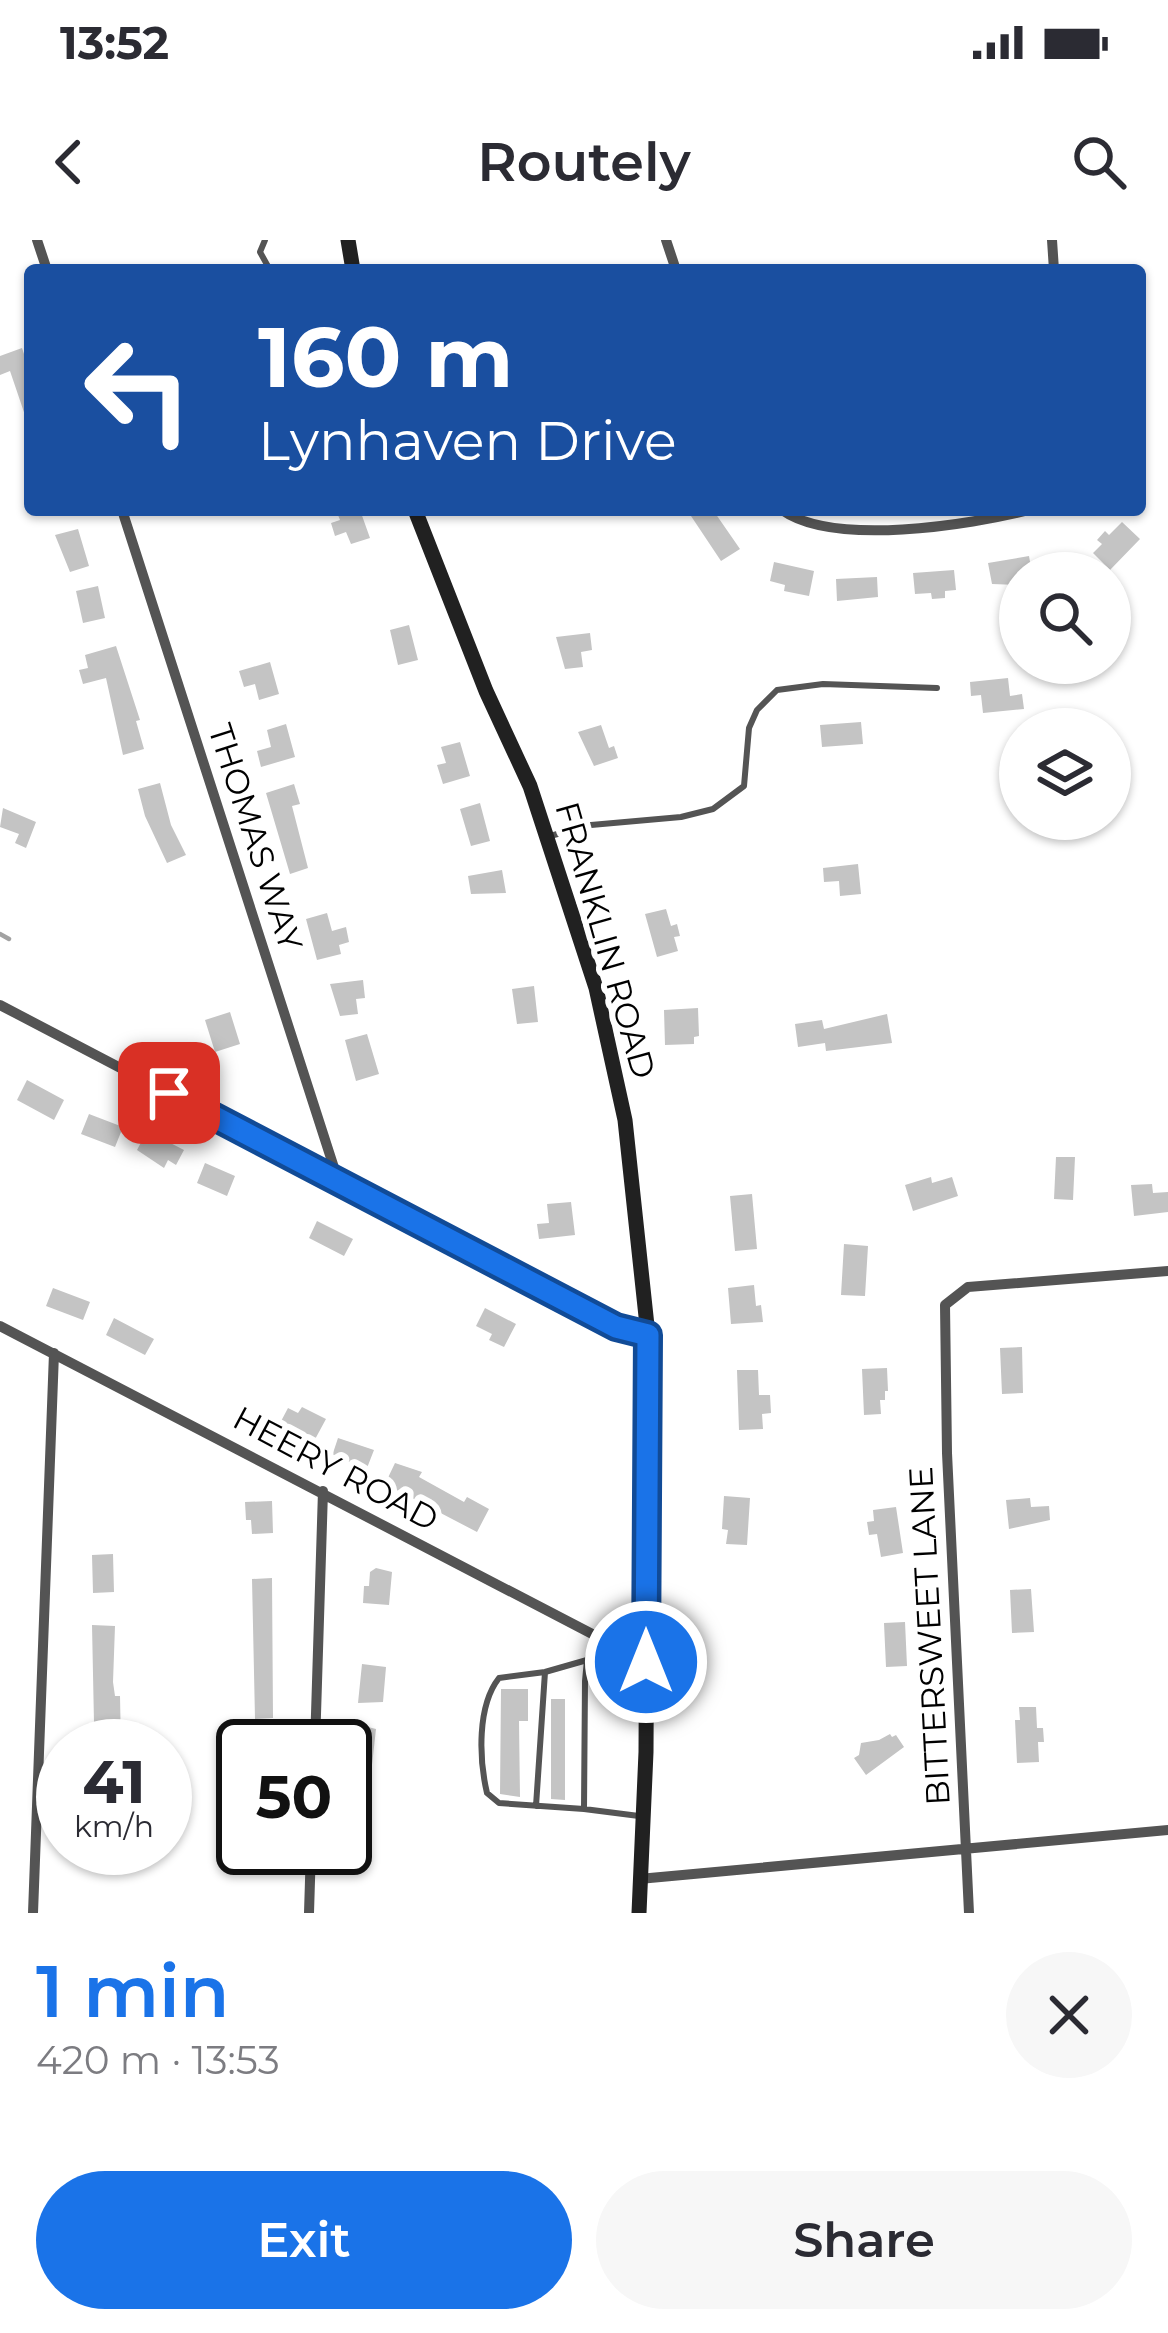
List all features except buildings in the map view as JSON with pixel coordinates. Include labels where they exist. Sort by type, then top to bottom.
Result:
[{"type":"main road","name":"FRANKLIN ROAD","points":[[417,516],[530,786],[596,988],[625,1120],[648,1335],[639,1913]]},
{"type":"street","name":"THOMAS WAY","points":[[124,516],[338,1180]]},
{"type":"street","points":[[800,516],[841,530],[976,524],[1006,516]]},
{"type":"street","points":[[0,1005],[616,1327],[648,1335]]},
{"type":"street","name":"BITTERSWEET LANE","points":[[969,1913],[945,1305],[968,1287],[1168,1271]]},
{"type":"street","name":"HEERY ROAD","points":[[0,1326],[646,1662]]},
{"type":"street","points":[[33,1913],[54,1353]]},
{"type":"street","points":[[316,1719],[323,1491]]},
{"type":"street","points":[[639,1879],[1168,1830]]},
{"type":"street","points":[[309,1913],[310,1875]]},
{"type":"lane","points":[[547,837],[591,825],[681,817],[713,809],[744,786],[749,728],[757,710],[777,690],[823,684],[937,688]]},
{"type":"lane","points":[[584,1809],[586,1660],[596,1636]]},
{"type":"lane","points":[[586,1660],[544,1672],[506,1674],[493,1684],[487,1696],[482,1760],[491,1799],[499,1804],[644,1817]]},
{"type":"lane","points":[[536,1806],[544,1672]]},
{"type":"waterway","points":[[0,934],[9,939]]},
{"type":"route","points":[[169,1093],[616,1327],[648,1335],[646,1662]]}]
